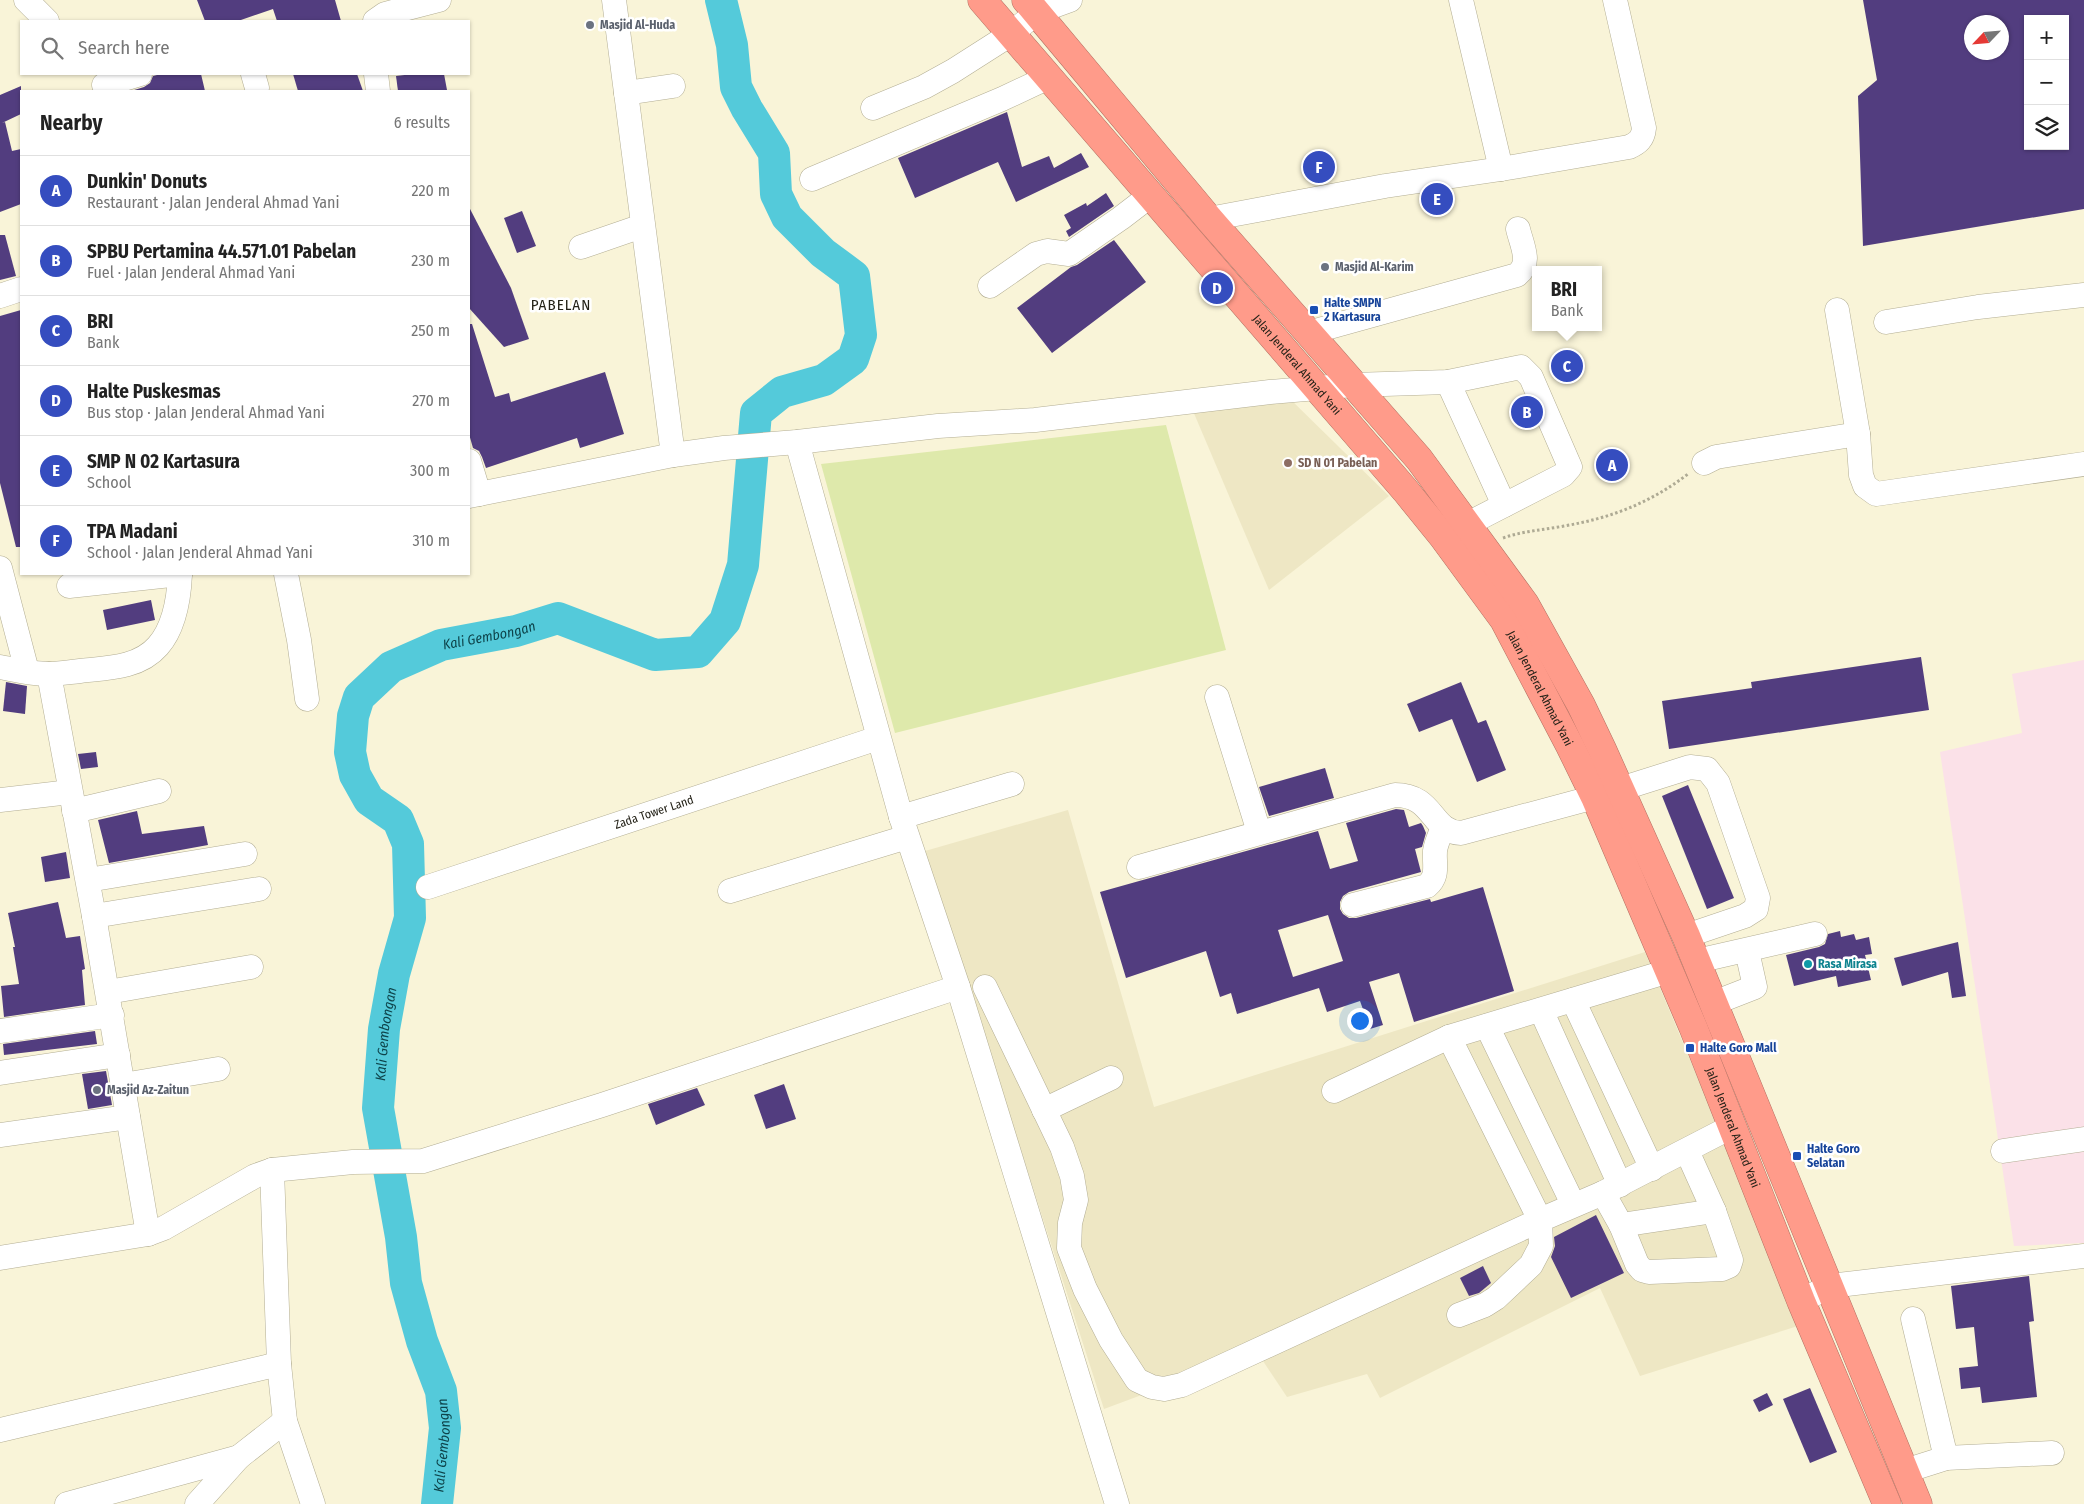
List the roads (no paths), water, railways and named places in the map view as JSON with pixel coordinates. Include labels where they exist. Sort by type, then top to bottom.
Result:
[{"type":"highway","name":"Jalan Jenderal Ahmad Yani","points":[[982,0],[1318,387],[1443,537],[1504,620],[1541,687],[1595,797],[1693,1027],[1801,1301],[1888,1504]]},
{"type":"highway","points":[[1031,6],[1209,219],[1419,459],[1525,604],[1581,705],[1697,961],[1918,1504]]},
{"type":"street","points":[[26,0],[46,20]]},
{"type":"street","points":[[376,20],[384,14],[439,0]]},
{"type":"street","points":[[614,0],[673,455]]},
{"type":"street","points":[[873,108],[924,87],[953,72],[1011,34],[1031,6],[1070,0]]},
{"type":"street","points":[[1461,0],[1502,170]]},
{"type":"street","points":[[1209,219],[1384,186],[1502,170],[1629,147],[1641,140],[1644,128],[1615,0]]},
{"type":"street","points":[[376,75],[378,90]]},
{"type":"street","points":[[812,179],[1002,99],[1049,77]]},
{"type":"street","points":[[626,93],[673,86]]},
{"type":"street","points":[[990,286],[1036,254],[1047,251],[1069,254],[1151,195]]},
{"type":"street","points":[[581,247],[642,226]]},
{"type":"street","points":[[1308,332],[1517,275],[1524,269],[1526,263],[1518,229]]},
{"type":"street","points":[[0,296],[20,289]]},
{"type":"street","points":[[1886,322],[2084,295]]},
{"type":"street","points":[[1837,310],[1858,434],[1861,475],[1865,486],[1876,494],[2084,464]]},
{"type":"street","points":[[470,468],[474,495],[673,455],[724,448],[938,426],[1035,420],[1318,387],[1448,382],[1521,367],[1532,377],[1570,468],[1563,475],[1443,537]]},
{"type":"street","points":[[1448,382],[1504,505]]},
{"type":"street","points":[[1704,462],[1716,457],[1858,434]]},
{"type":"street","points":[[786,443],[904,827],[958,987],[1117,1504]]},
{"type":"street","points":[[0,568],[38,673],[72,801],[110,1004],[148,1234]]},
{"type":"street","points":[[69,586],[171,575]]},
{"type":"street","points":[[0,667],[38,673],[126,665],[151,653],[162,640],[169,626],[180,575]]},
{"type":"street","points":[[286,575],[299,640],[307,699]]},
{"type":"street","points":[[1217,697],[1259,832]]},
{"type":"street","name":"Zada Tower Land","points":[[428,887],[878,738]]},
{"type":"street","points":[[1139,867],[1395,795],[1407,795],[1416,798],[1443,827],[1452,833],[1461,833],[1595,797],[1690,767],[1707,769],[1718,783],[1758,898],[1756,909],[1745,916],[1686,936]]},
{"type":"street","points":[[730,891],[904,827],[1012,784]]},
{"type":"street","points":[[0,800],[72,801],[159,791]]},
{"type":"street","points":[[1353,905],[1427,886],[1433,881],[1436,872],[1435,850],[1443,827]]},
{"type":"street","points":[[88,880],[244,854]]},
{"type":"street","points":[[94,916],[259,889]]},
{"type":"street","points":[[1697,961],[1814,934]]},
{"type":"street","points":[[1714,1003],[1755,987],[1747,951]]},
{"type":"street","points":[[0,1031],[251,967]]},
{"type":"street","points":[[1334,1091],[1449,1037],[1669,971]]},
{"type":"street","points":[[985,986],[1062,1146],[1072,1176],[1076,1200],[1070,1222],[1069,1248],[1085,1289],[1111,1340],[1137,1380],[1152,1387],[1164,1389],[1182,1386],[1573,1204],[1611,1189],[1731,1127]]},
{"type":"street","points":[[0,1258],[148,1234],[164,1228],[256,1176],[272,1170],[353,1162],[423,1161],[958,987]]},
{"type":"street","points":[[1574,1000],[1652,1168]]},
{"type":"street","points":[[1541,1010],[1611,1189],[1621,1225],[1637,1264],[1642,1270],[1649,1272],[1722,1269],[1729,1266],[1731,1260],[1714,1211],[1687,1150]]},
{"type":"street","points":[[1487,1026],[1573,1204]]},
{"type":"street","points":[[1449,1037],[1540,1220],[1541,1246],[1531,1265],[1496,1298],[1485,1305],[1459,1315]]},
{"type":"street","points":[[0,1073],[118,1055]]},
{"type":"street","points":[[123,1085],[218,1069]]},
{"type":"street","points":[[1044,1110],[1111,1078]]},
{"type":"street","points":[[0,1135],[128,1117]]},
{"type":"street","points":[[2003,1151],[2084,1139]]},
{"type":"street","points":[[272,1170],[279,1364],[286,1421],[313,1504]]},
{"type":"street","points":[[1621,1225],[1714,1211]]},
{"type":"street","points":[[1801,1301],[1830,1286],[2084,1256]]},
{"type":"street","points":[[1913,1319],[1946,1458]]},
{"type":"street","points":[[0,1430],[279,1364]]},
{"type":"street","points":[[197,1504],[239,1457],[286,1421]]},
{"type":"street","points":[[1905,1471],[1946,1458],[2052,1453]]},
{"type":"street","points":[[67,1504],[239,1457]]},
{"type":"waterway","name":"Kali Gembongan","points":[[437,1504],[445,1428],[441,1391],[422,1341],[406,1283],[401,1237],[378,1108],[384,1029],[394,974],[410,918],[408,844],[398,820],[369,800],[355,775],[350,752],[353,716],[359,697],[391,667],[441,645],[516,631],[558,618],[655,655],[698,652],[725,621],[743,565],[756,413],[782,392],[824,380],[853,359],[861,335],[854,276],[823,253],[787,217],[776,194],[774,153],[736,87],[732,45],[721,0]]},
{"type":"place","name":"Masjid Al-Huda","points":[[590,25]]},
{"type":"place","name":"TPA Madani","points":[[1319,167]]},
{"type":"place","name":"SMP N 02 Kartasura","points":[[1437,199]]},
{"type":"place","name":"Masjid Al-Karim","points":[[1325,267]]},
{"type":"place","name":"Halte Puskesmas","points":[[1217,288]]},
{"type":"place","name":"Halte SMPN 2 Kartasura","points":[[1314,310]]},
{"type":"place","name":"BRI","points":[[1567,366]]},
{"type":"place","name":"SPBU Pertamina 44.571.01 Pabelan","points":[[1527,412]]},
{"type":"place","name":"SD N 01 Pabelan","points":[[1288,463]]},
{"type":"place","name":"Dunkin' Donuts","points":[[1612,465]]},
{"type":"place","name":"Rasa Mirasa","points":[[1808,964]]},
{"type":"place","name":"Halte Goro Mall","points":[[1690,1048]]},
{"type":"place","name":"Masjid Az-Zaitun","points":[[97,1090]]},
{"type":"place","name":"Halte Goro Selatan","points":[[1797,1156]]},
{"type":"district","name":"PABELAN","points":[[561,305]]}]
